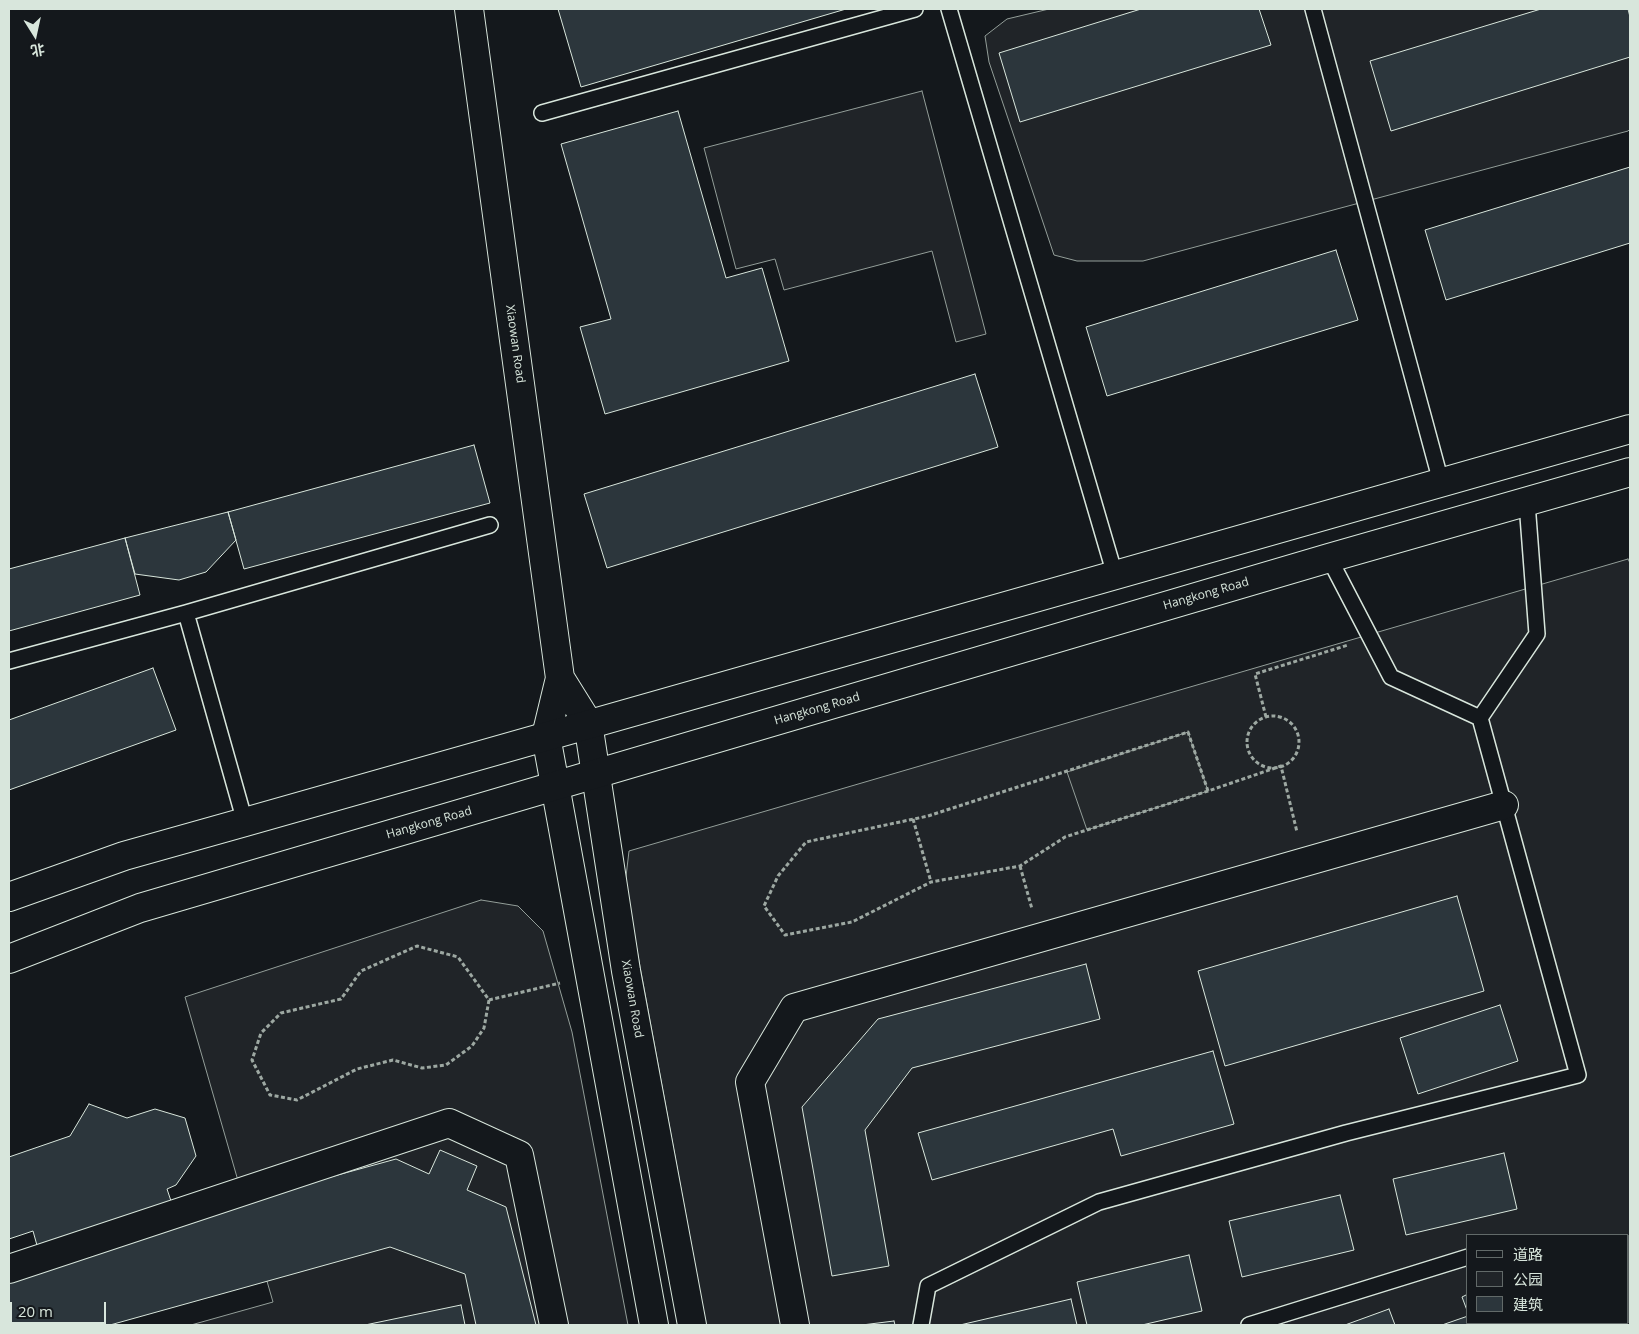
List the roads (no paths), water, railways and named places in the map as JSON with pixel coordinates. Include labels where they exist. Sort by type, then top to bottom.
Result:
[{"type":"street","name":"Xiaowan Road","points":[[470,9],[560,678],[546,736],[654,1325]]},
{"type":"street","points":[[9,897],[124,856],[1630,429]]},
{"type":"street","name":"Hangkong Road","points":[[9,959],[140,908],[1329,558],[1630,472]]},
{"type":"street","name":"Xiaowan Road","points":[[560,678],[588,724],[626,971],[692,1325]]},
{"type":"street","points":[[795,1325],[750,1082],[794,1008],[1504,805]]},
{"type":"street","points":[[9,1269],[449,1123],[519,1155],[554,1325]]},
{"type":"lane","points":[[542,113],[915,9]]},
{"type":"lane","points":[[949,9],[1115,575]]},
{"type":"lane","points":[[1313,9],[1441,482]]},
{"type":"lane","points":[[921,1325],[928,1286],[1099,1202],[1346,1133],[1578,1075],[1480,718],[1537,634],[1526,503]]},
{"type":"lane","points":[[9,661],[186,613],[490,525]]},
{"type":"lane","points":[[1329,558],[1391,677],[1480,718]]},
{"type":"lane","points":[[186,613],[244,822]]},
{"type":"lane","points":[[1249,1325],[1466,1258]]}]
